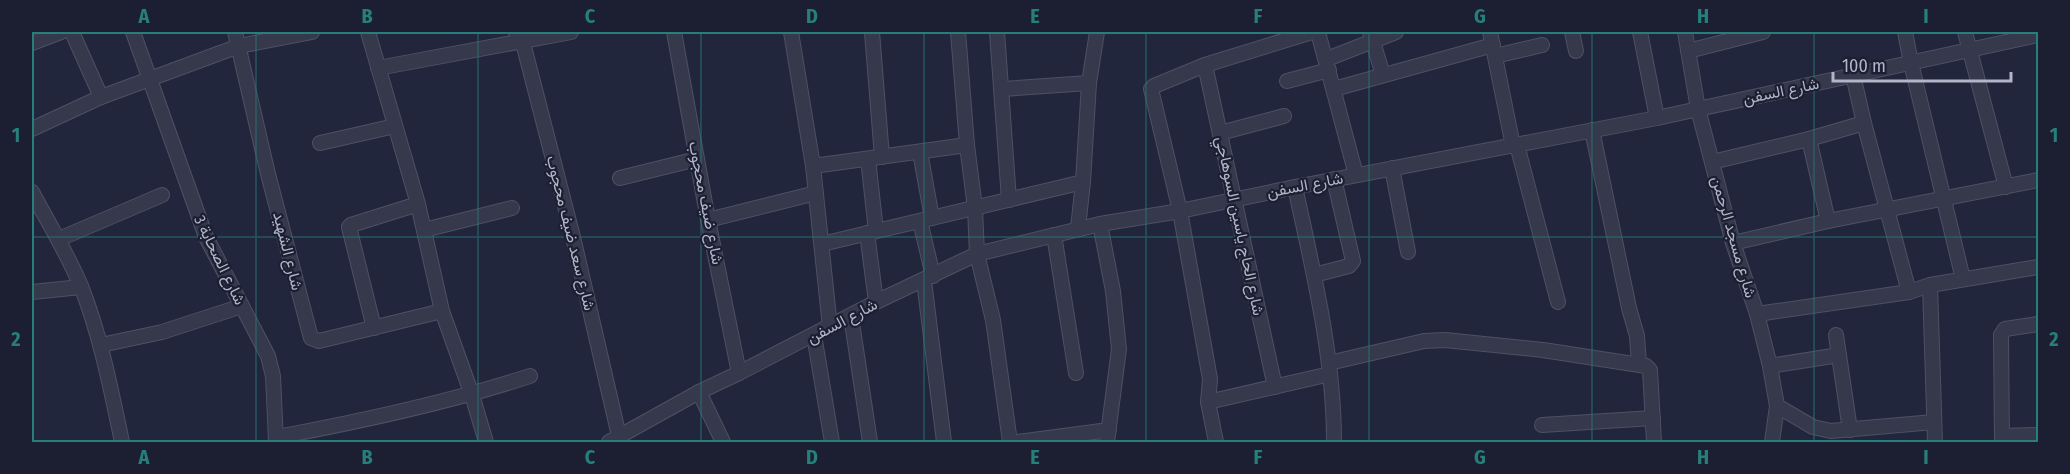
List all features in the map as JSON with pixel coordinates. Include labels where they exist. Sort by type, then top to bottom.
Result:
[{"type":"street","points":[[32,42],[62,32]]},
{"type":"street","points":[[72,32],[101,97]]},
{"type":"street","name":"شارع الصحابة 3","points":[[133,32],[206,237],[268,356],[273,376],[276,440]]},
{"type":"street","name":"شارع الشهيد","points":[[235,32],[310,338],[319,341],[442,311]]},
{"type":"street","points":[[32,129],[101,97],[239,46],[312,32]]},
{"type":"street","points":[[368,32],[418,204],[442,311],[486,442]]},
{"type":"street","points":[[378,68],[519,35],[571,32]]},
{"type":"street","name":"شارع ضيف محجوب","points":[[674,32],[708,220],[739,373]]},
{"type":"street","points":[[791,32],[813,166],[830,327]]},
{"type":"street","points":[[872,32],[882,157]]},
{"type":"street","points":[[958,32],[967,145],[975,208],[977,254],[993,320],[1010,442]]},
{"type":"street","points":[[997,32],[1010,200]]},
{"type":"street","points":[[1078,228],[1089,83],[1097,32]]},
{"type":"street","points":[[1216,442],[1208,402],[1210,379],[1180,212],[1150,89],[1205,65],[1312,32]]},
{"type":"street","points":[[1318,32],[1356,175]]},
{"type":"street","points":[[1287,81],[1328,64],[1372,36],[1396,32]]},
{"type":"street","points":[[1572,32],[1576,51]]},
{"type":"street","points":[[1640,32],[1657,118]]},
{"type":"street","name":"شارع مسجد الرحمن","points":[[1685,32],[1698,109],[1733,243],[1757,314],[1770,366],[1777,406],[1772,442]]},
{"type":"street","points":[[1688,51],[1744,34],[1763,32]]},
{"type":"street","points":[[1905,32],[1964,279]]},
{"type":"street","points":[[1965,32],[2006,187]]},
{"type":"street","name":"شارع سعد ضيف محجوب","points":[[519,35],[573,237],[614,439]]},
{"type":"street","points":[[1372,36],[1383,75]]},
{"type":"street","name":"شارع السفن","points":[[614,439],[699,392],[876,302],[977,254],[1078,228],[1180,212],[1334,179],[1657,118],[2037,37]]},
{"type":"street","points":[[1334,89],[1492,44],[1542,45]]},
{"type":"street","points":[[1492,44],[1515,145],[1558,302]]},
{"type":"street","name":"شارع الحاج ياسين السوهاجي","points":[[1205,65],[1275,387]]},
{"type":"street","points":[[1853,75],[1909,292]]},
{"type":"street","points":[[1003,89],[1089,83]]},
{"type":"street","points":[[1220,133],[1284,116]]},
{"type":"street","points":[[1712,162],[1809,139],[1864,123]]},
{"type":"street","points":[[320,143],[395,126]]},
{"type":"street","points":[[1592,130],[1629,308],[1637,336],[1640,364]]},
{"type":"street","points":[[1809,139],[1828,221]]},
{"type":"street","points":[[813,166],[967,145]]},
{"type":"street","points":[[920,152],[928,279],[944,442]]},
{"type":"street","points":[[620,178],[697,159]]},
{"type":"street","points":[[868,159],[876,302]]},
{"type":"street","points":[[1392,168],[1408,252]]},
{"type":"street","points":[[1314,275],[1349,266],[1353,261],[1334,179]]},
{"type":"street","points":[[1733,243],[1828,221],[2038,180]]},
{"type":"street","points":[[822,244],[1083,182]]},
{"type":"street","points":[[1295,187],[1314,275],[1330,369],[1334,442]]},
{"type":"street","points":[[32,192],[38,219],[59,239],[81,288],[101,345],[122,442]]},
{"type":"street","points":[[708,220],[816,193]]},
{"type":"street","points":[[59,239],[162,195]]},
{"type":"street","points":[[374,328],[349,227],[418,204]]},
{"type":"street","points":[[424,230],[512,208]]},
{"type":"street","points":[[1018,442],[1108,436],[1119,349],[1113,291],[1100,224]]},
{"type":"street","points":[[1054,235],[1076,373]]},
{"type":"street","points":[[1757,314],[1909,292],[1930,285],[2038,267]]},
{"type":"street","points":[[1930,285],[1935,442]]},
{"type":"street","points":[[32,292],[81,288]]},
{"type":"street","points":[[101,345],[162,332],[242,306]]},
{"type":"street","points":[[851,316],[870,442]]},
{"type":"street","points":[[2038,324],[2004,329],[2002,332],[2002,439],[2038,435]]},
{"type":"street","points":[[814,335],[832,442]]},
{"type":"street","points":[[1836,335],[1851,430]]},
{"type":"street","points":[[1208,402],[1275,387],[1424,341],[1445,339],[1543,350],[1648,366],[1654,442]]},
{"type":"street","points":[[1770,366],[1839,355]]},
{"type":"street","points":[[276,440],[472,395],[530,376]]},
{"type":"street","points":[[699,392],[723,442]]},
{"type":"street","points":[[1777,406],[1820,429],[1831,431],[1934,422]]},
{"type":"street","points":[[1542,425],[1653,418]]}]
